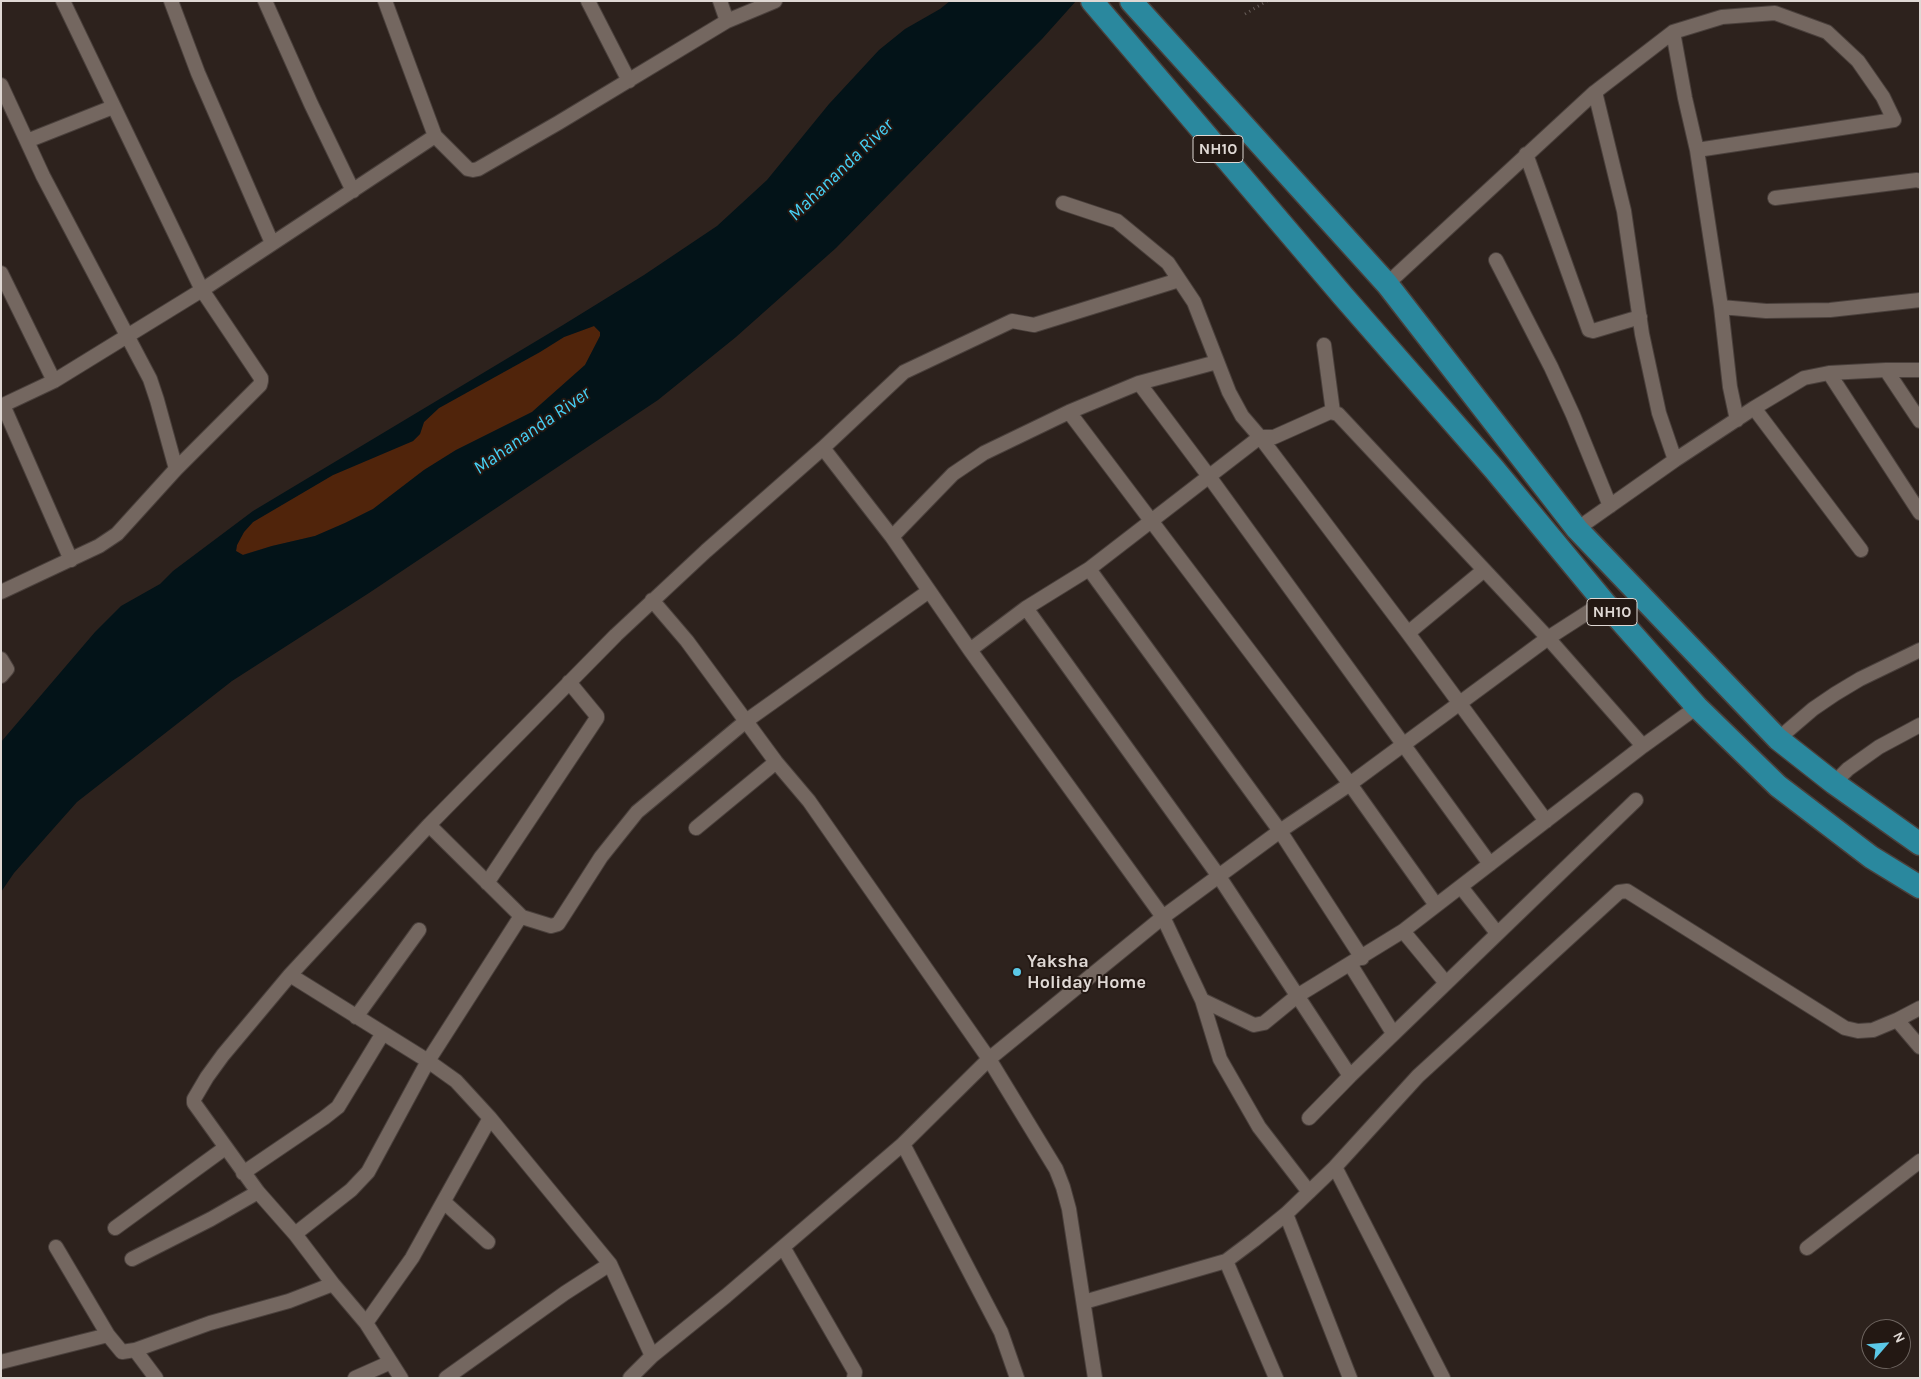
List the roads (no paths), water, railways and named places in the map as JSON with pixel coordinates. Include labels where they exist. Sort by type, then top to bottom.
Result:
[{"type":"highway","name":"NH10","points":[[1092,1],[1343,296],[1494,469],[1604,602],[1697,707],[1778,786],[1871,857],[1920,887]]},
{"type":"highway","points":[[1131,1],[1387,284],[1577,529],[1778,739],[1834,783],[1920,844]]},
{"type":"street","points":[[1,592],[71,560],[118,534],[176,469],[260,385],[261,381],[261,378],[202,290],[63,1]]},
{"type":"street","points":[[171,1],[198,74],[272,243]]},
{"type":"street","points":[[265,1],[311,104],[353,190]]},
{"type":"street","points":[[385,1],[434,136],[468,169],[478,168],[629,81],[727,21],[775,1]]},
{"type":"street","points":[[588,1],[629,81]]},
{"type":"street","points":[[720,1],[727,21]]},
{"type":"street","points":[[1387,284],[1595,92],[1673,32],[1722,17],[1775,13],[1827,32],[1858,61],[1883,97],[1894,120],[1697,150]]},
{"type":"street","points":[[1673,32],[1697,150],[1721,307],[1730,387],[1737,420]]},
{"type":"street","points":[[1,85],[43,176],[128,335],[154,389],[176,469]]},
{"type":"street","points":[[1595,92],[1624,211],[1640,317],[1659,413],[1675,460]]},
{"type":"street","points":[[27,141],[113,107]]},
{"type":"street","points":[[71,560],[2,405],[54,381],[202,290],[434,136]]},
{"type":"street","points":[[1526,154],[1589,330],[1593,331],[1640,317]]},
{"type":"street","points":[[1775,198],[1919,182]]},
{"type":"street","points":[[1063,203],[1117,221],[1168,263],[1194,302],[1228,392],[1242,416],[1260,437],[1408,633],[1546,820]]},
{"type":"street","points":[[1496,260],[1551,367],[1610,506]]},
{"type":"street","points":[[1,273],[54,381]]},
{"type":"street","points":[[400,1378],[366,1323],[295,1234],[243,1173],[194,1103],[194,1099],[223,1055],[290,975],[429,825],[568,682],[706,550],[823,448],[904,372],[1012,322],[1034,325],[1179,280]]},
{"type":"street","points":[[1721,307],[1766,311],[1830,310],[1920,300]]},
{"type":"street","points":[[1324,344],[1333,412]]},
{"type":"street","points":[[892,537],[953,474],[984,453],[1069,412],[1139,383],[1217,362]]},
{"type":"street","points":[[1886,370],[1920,420]]},
{"type":"street","points":[[1577,529],[1675,460],[1754,408],[1804,378],[1829,373],[1920,370]]},
{"type":"street","points":[[1829,373],[1920,513]]},
{"type":"street","points":[[1139,383],[1208,475],[1490,864]]},
{"type":"street","points":[[1754,408],[1861,550]]},
{"type":"street","points":[[1069,412],[1350,784],[1436,905]]},
{"type":"street","points":[[970,650],[1026,608],[1089,569],[1208,475],[1260,437],[1274,437],[1333,412],[1338,414],[1548,638],[1643,746]]},
{"type":"street","points":[[823,448],[892,537],[970,650],[1163,917],[1202,1000],[1220,1059],[1259,1127],[1309,1192]]},
{"type":"street","points":[[1089,569],[1280,830],[1356,961],[1394,1033]]},
{"type":"street","points":[[1408,633],[1484,570]]},
{"type":"street","points":[[429,825],[522,917],[551,926],[558,924],[601,857],[637,812],[746,721],[929,590]]},
{"type":"street","points":[[652,600],[687,641],[776,762],[809,801],[989,1060],[1056,1169],[1069,1209],[1095,1378]]},
{"type":"street","points":[[630,1378],[652,1356],[784,1247],[902,1144],[989,1060],[1163,917],[1280,830],[1350,784],[1548,638],[1604,602]]},
{"type":"street","points":[[1026,608],[1218,875],[1350,1076]]},
{"type":"street","points":[[1778,739],[1814,709],[1836,694],[1860,679],[1920,650]]},
{"type":"street","points":[[1,660],[6,669],[1,676]]},
{"type":"street","points":[[487,883],[598,717],[568,682]]},
{"type":"street","points":[[1202,1000],[1250,1024],[1258,1025],[1297,996],[1403,931],[1643,746],[1697,707]]},
{"type":"street","points":[[1834,783],[1848,769],[1879,747],[1920,725]]},
{"type":"street","points":[[696,828],[776,762]]},
{"type":"street","points":[[1309,1118],[1394,1033],[1636,800]]},
{"type":"street","points":[[1461,887],[1498,933]]},
{"type":"street","points":[[1084,1302],[1226,1261],[1286,1214],[1336,1167],[1418,1076],[1619,892],[1627,891],[1845,1028],[1858,1031],[1873,1030],[1920,1008]]},
{"type":"street","points":[[295,1234],[351,1190],[368,1172],[428,1061],[518,919],[522,917]]},
{"type":"street","points":[[356,1017],[418,930]]},
{"type":"street","points":[[1403,931],[1446,983]]},
{"type":"street","points":[[290,975],[456,1080],[490,1118],[610,1264],[652,1356]]},
{"type":"street","points":[[1897,1020],[1920,1047]]},
{"type":"street","points":[[243,1173],[338,1107],[383,1034]]},
{"type":"street","points":[[366,1323],[412,1258],[490,1118]]},
{"type":"street","points":[[902,1144],[1001,1332],[1017,1378]]},
{"type":"street","points":[[115,1228],[225,1148]]},
{"type":"street","points":[[1806,1248],[1920,1161]]},
{"type":"street","points":[[1336,1167],[1443,1378]]},
{"type":"street","points":[[132,1260],[212,1219],[258,1192]]},
{"type":"street","points":[[444,1202],[488,1242]]},
{"type":"street","points":[[1286,1214],[1350,1378]]},
{"type":"street","points":[[56,1247],[108,1335],[122,1352],[135,1350],[210,1322],[289,1300],[333,1284]]},
{"type":"street","points":[[784,1247],[855,1372],[854,1378]]},
{"type":"street","points":[[1226,1261],[1276,1378]]},
{"type":"street","points":[[446,1378],[565,1293],[610,1264]]},
{"type":"street","points":[[1,1362],[108,1335]]},
{"type":"street","points":[[135,1350],[156,1378]]},
{"type":"street","points":[[355,1378],[390,1362]]},
{"type":"water","name":"Mahananda River","points":[[950,1],[1076,1],[1042,39],[836,248],[736,337],[658,400],[369,593],[232,681],[77,802],[14,873],[1,892],[1,742],[95,632],[121,606],[160,584],[173,571],[253,511],[563,325],[644,275],[717,226],[767,180],[829,104],[879,50],[905,29],[940,9]],"holes":[[[594,326],[600,332],[600,336],[585,365],[532,412],[456,450],[424,470],[373,509],[315,536],[243,555],[236,551],[244,532],[253,522],[333,475],[413,441],[420,434],[424,422],[439,408],[564,337]]]},
{"type":"place","name":"Yaksha Holiday Home","points":[[1017,972]]}]
